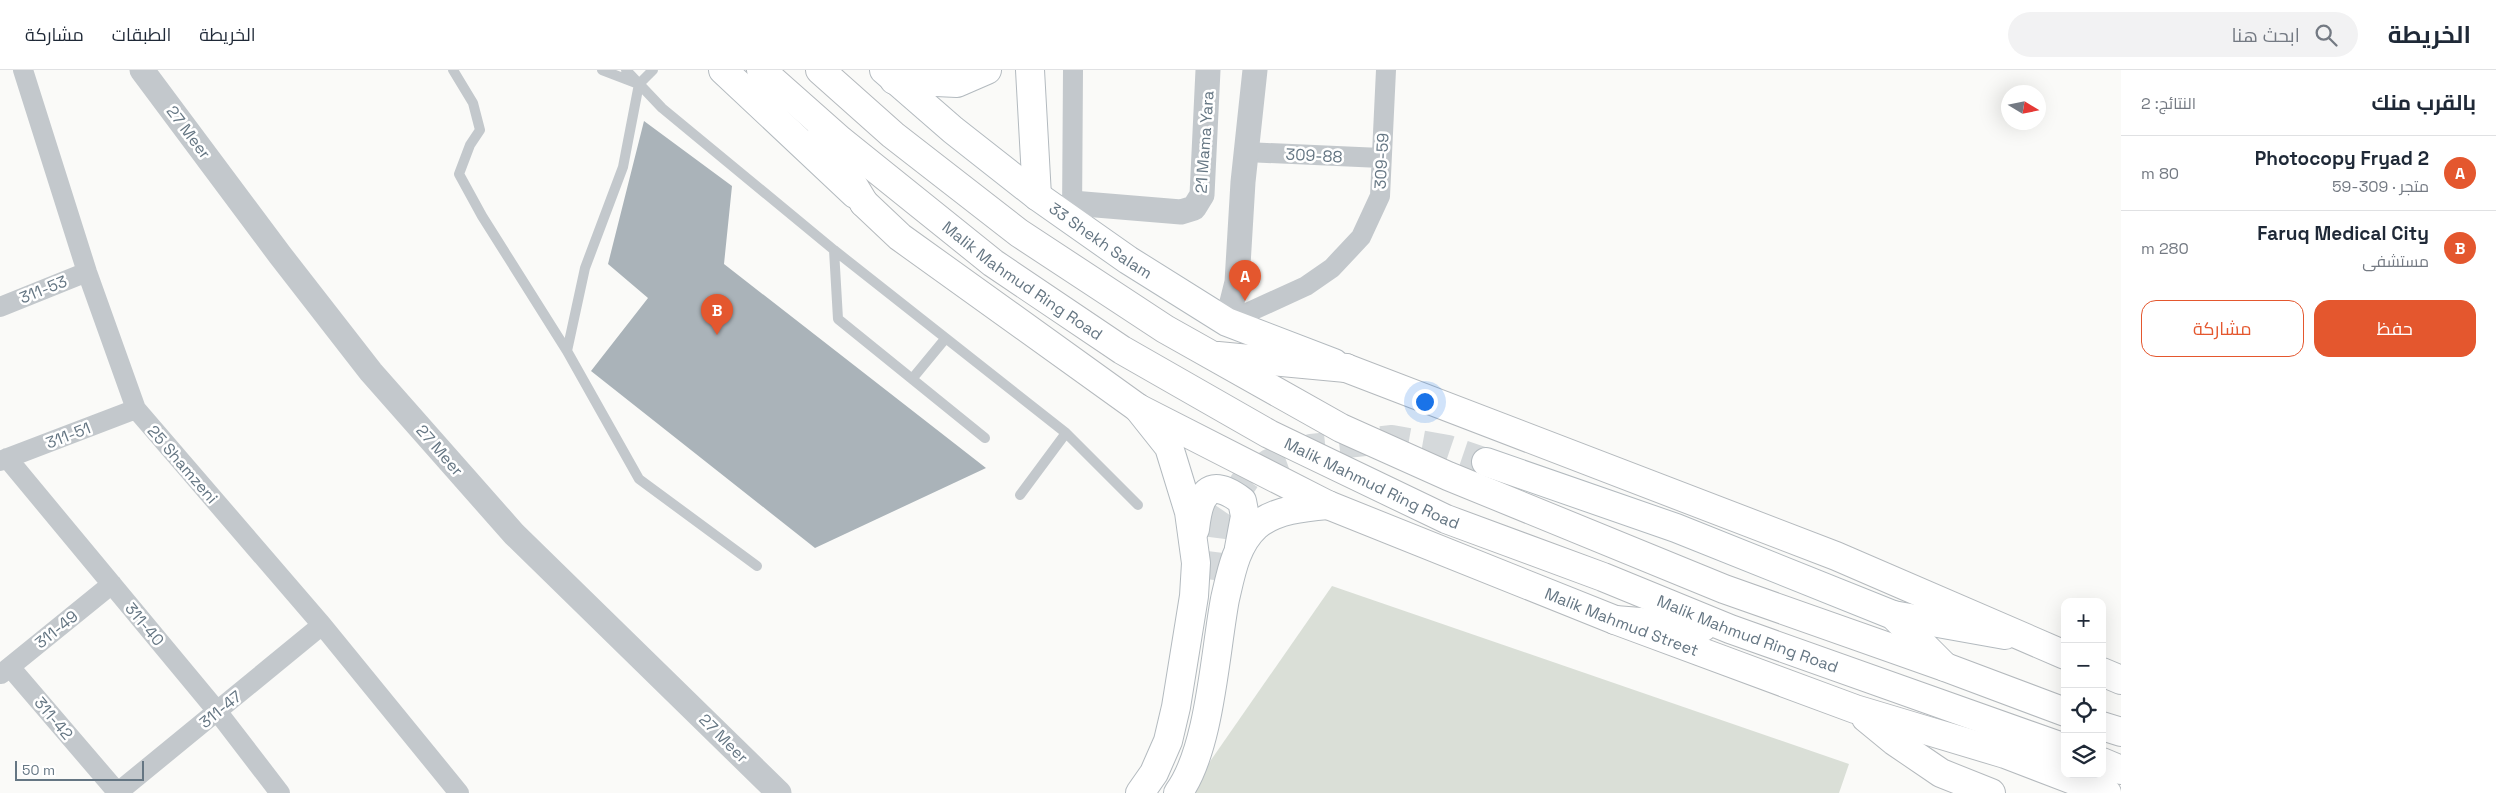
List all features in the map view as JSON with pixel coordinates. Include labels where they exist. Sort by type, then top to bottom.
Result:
[{"type":"main road","points":[[723,70],[900,237],[1138,408],[1169,447],[1189,512],[1194,541]]},
{"type":"main road","name":"Malik Mahmud Ring Road","points":[[761,70],[811,115],[992,263],[1122,350],[1269,434],[1446,519],[1604,577],[1730,629],[2061,747]]},
{"type":"main road","name":"Malik Mahmud Ring Road","points":[[820,70],[893,135],[1019,233],[1165,329],[1341,428],[1448,476],[1724,589],[1945,667],[2061,710]]},
{"type":"main road","points":[[889,75],[957,83],[987,70]]},
{"type":"main road","points":[[1030,70],[1037,196]]},
{"type":"main road","name":"33 Shekh Salam","points":[[889,75],[953,130],[1037,196],[1072,212],[1128,260],[1228,322],[1836,556],[2028,639]]},
{"type":"main road","points":[[811,115],[864,203]]},
{"type":"main road","points":[[1210,355],[1346,368]]},
{"type":"main road","name":"Malik Mahmud Street","points":[[1138,408],[1328,505],[1615,620],[1855,709],[2005,754],[2107,793]]},
{"type":"main road","points":[[1486,462],[1676,528],[1893,615],[2028,639],[2061,653]]},
{"type":"main road","points":[[1140,793],[1154,773],[1168,740],[1176,707],[1194,596],[1194,541],[1200,500],[1205,493],[1217,490],[1230,492],[1242,501],[1245,516],[1238,552],[1229,582],[1202,732],[1197,750],[1178,793]]},
{"type":"main road","points":[[1238,552],[1246,537],[1257,525],[1275,516],[1300,508],[1328,505]]},
{"type":"main road","points":[[1157,793],[1169,777],[1203,661],[1214,580]]},
{"type":"main road","points":[[1893,615],[1945,667]]},
{"type":"main road","points":[[1615,620],[1730,629]]},
{"type":"main road","points":[[2106,674],[2121,680]]},
{"type":"main road","points":[[1855,709],[1941,783],[1988,793]]},
{"type":"main road","points":[[2106,727],[2121,732]]},
{"type":"main road","points":[[2106,764],[2121,770]]},
{"type":"street","name":"25 Shamzeni","points":[[23,70],[87,272],[136,409],[322,625],[459,793]]},
{"type":"street","name":"27 Meer","points":[[142,70],[280,255],[378,379],[514,534],[779,793]]},
{"type":"street","points":[[1072,212],[1073,70]]},
{"type":"street","name":"21 Mama Yara","points":[[1072,212],[1181,212],[1194,208],[1202,195],[1208,70]]},
{"type":"street","points":[[1228,322],[1238,276],[1246,152],[1255,70]]},
{"type":"street","name":"309-59","points":[[1228,322],[1306,286],[1332,268],[1362,237],[1380,196],[1386,70]]},
{"type":"street","name":"309-88","points":[[1246,152],[1381,158]]},
{"type":"street","name":"311-53","points":[[0,307],[87,272]]},
{"type":"street","name":"311-51","points":[[4,459],[136,409]]},
{"type":"street","name":"311-40","points":[[4,459],[112,584],[217,711],[280,793]]},
{"type":"street","name":"311-49","points":[[5,671],[112,584]]},
{"type":"street","name":"311-47","points":[[117,793],[322,625]]},
{"type":"street","name":"311-42","points":[[5,671],[117,793]]},
{"type":"lane","points":[[453,70],[473,103],[480,130],[470,145],[460,174],[482,216],[567,351],[639,479],[757,566]]},
{"type":"lane","points":[[602,70],[639,84]]},
{"type":"lane","points":[[626,70],[662,108],[834,250],[1066,433],[1138,505]]},
{"type":"lane","points":[[567,351],[585,268],[623,167],[639,84],[653,70]]},
{"type":"lane","points":[[834,250],[838,319],[985,438]]},
{"type":"lane","points":[[912,380],[945,339]]},
{"type":"lane","points":[[1020,495],[1066,433]]},
{"type":"shaded area","points":[[1332,586],[1849,764],[1839,793],[1192,793],[1211,760]]},
{"type":"building","points":[[644,121],[732,186],[724,264],[986,468],[815,548],[591,371],[648,298],[608,264]]},
{"type":"tunnel","points":[[1214,580],[1222,514],[1246,479],[1269,463],[1311,448],[1392,439],[1448,449],[1486,462]]},
{"type":"place","name":"Photocopy Fryad 2","points":[[1245,301]]},
{"type":"place","name":"Faruq Medical City","points":[[717,335]]}]
